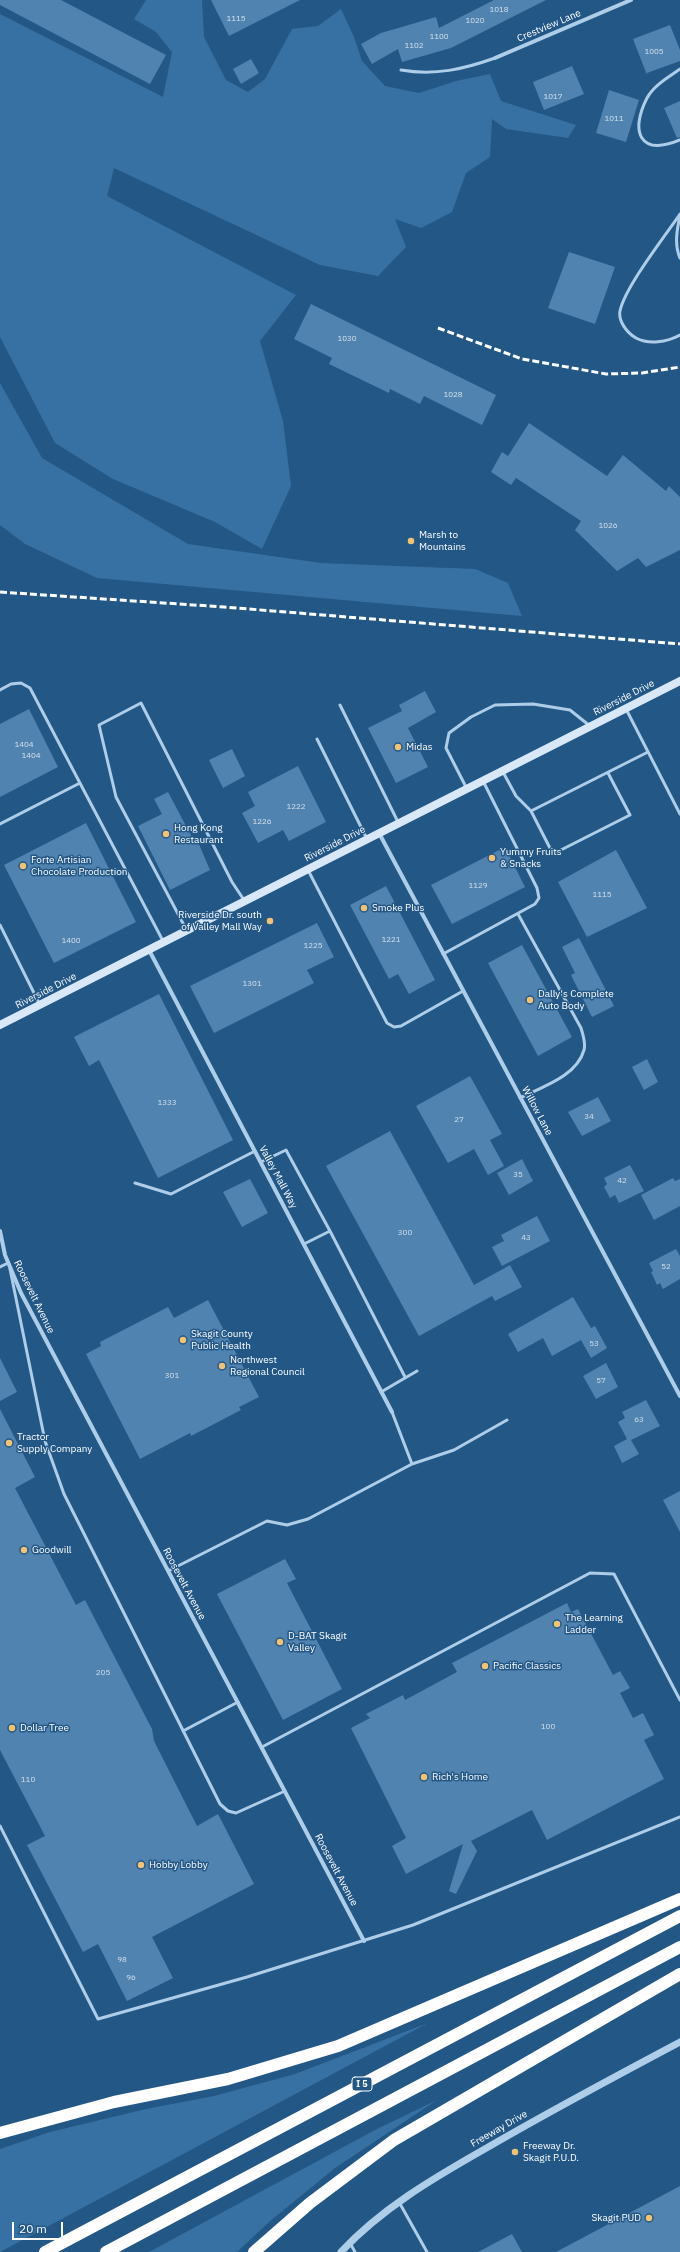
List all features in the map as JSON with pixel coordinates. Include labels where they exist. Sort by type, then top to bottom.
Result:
[{"type":"highway","points":[[0,2133],[114,2102],[228,2079],[338,2046],[680,1899]]},
{"type":"highway","name":"I 5","points":[[45,2252],[680,1916]]},
{"type":"highway","points":[[106,2252],[680,1947]]},
{"type":"highway","points":[[254,2252],[310,2203],[394,2140],[680,1974]]},
{"type":"main road","name":"Riverside Drive","points":[[1,1023],[40,1005],[680,681]]},
{"type":"street","name":"Crestview Lane","points":[[495,58],[631,0]]},
{"type":"street","name":"Willow Lane","points":[[379,833],[680,1396]]},
{"type":"street","name":"Valley Mall Way","points":[[149,950],[392,1412]]},
{"type":"street","name":"Roosevelt Avenue","points":[[0,1231],[8,1262],[21,1293],[364,1941]]},
{"type":"street","name":"Freeway Drive","points":[[341,2252],[350,2242],[399,2202],[427,2183],[552,2109],[680,2042]]},
{"type":"lane","points":[[401,70],[420,73],[448,71],[467,68],[495,58]]},
{"type":"lane","points":[[680,69],[660,84],[647,98],[638,131],[641,137],[648,143],[657,146],[668,146],[680,140]]},
{"type":"lane","points":[[680,214],[677,231],[678,253],[680,258]]},
{"type":"lane","points":[[680,214],[625,295],[619,312],[623,325],[630,335],[643,342],[661,342],[680,335]]},
{"type":"lane","points":[[0,690],[11,684],[21,683],[30,688],[164,942]]},
{"type":"lane","points":[[186,931],[116,797],[99,725],[141,703],[232,882],[244,902]]},
{"type":"lane","points":[[467,788],[446,748],[449,733],[471,717],[494,705],[533,704],[570,710],[590,726]]},
{"type":"lane","points":[[340,705],[399,823]]},
{"type":"lane","points":[[625,708],[680,814]]},
{"type":"lane","points":[[317,738],[367,840]]},
{"type":"lane","points":[[531,811],[648,752]]},
{"type":"lane","points":[[502,771],[516,796],[531,811],[553,854],[630,815],[608,773]]},
{"type":"lane","points":[[443,954],[518,914],[538,901],[539,893],[482,781]]},
{"type":"lane","points":[[0,824],[80,783]]},
{"type":"lane","points":[[307,870],[387,1023],[394,1027],[401,1026],[463,991]]},
{"type":"lane","points":[[518,914],[581,1028],[585,1049],[580,1059],[564,1074],[520,1098]]},
{"type":"lane","points":[[0,925],[40,1005]]},
{"type":"lane","points":[[261,1162],[286,1150],[330,1231],[405,1377]]},
{"type":"lane","points":[[135,1183],[171,1194],[255,1151]]},
{"type":"lane","points":[[304,1244],[330,1231]]},
{"type":"lane","points":[[0,1267],[8,1262],[45,1441],[64,1494],[108,1578],[220,1804],[228,1811],[236,1813],[285,1791]]},
{"type":"lane","points":[[381,1392],[417,1371]]},
{"type":"lane","points":[[392,1412],[412,1464]]},
{"type":"lane","points":[[168,1571],[267,1521],[287,1525],[308,1519],[412,1464],[454,1450],[507,1420]]},
{"type":"lane","points":[[262,1747],[590,1573],[614,1574],[680,1700]]},
{"type":"lane","points":[[183,1731],[238,1702]]},
{"type":"lane","points":[[0,1826],[98,2019],[364,1941],[413,1925],[680,1817]]},
{"type":"lane","points":[[399,2202],[428,2252]]},
{"type":"lane","points":[[350,2242],[355,2252]]},
{"type":"shaded area","points":[[146,0],[202,0],[204,37],[226,80],[248,92],[265,79],[292,29],[318,26],[341,9],[354,37],[362,61],[385,86],[419,93],[456,81],[490,74],[501,101],[576,125],[568,138],[506,129],[492,119],[490,157],[466,173],[452,212],[421,228],[395,219],[406,247],[378,276],[320,265],[114,168],[107,196],[296,295],[260,341],[283,421],[291,486],[262,549],[215,522],[113,479],[55,443],[0,337],[0,14],[163,97],[172,52],[156,32],[134,19]]},
{"type":"shaded area","points":[[0,383],[42,458],[188,544],[321,563],[475,569],[508,583],[522,616],[97,578],[25,544],[0,525]]},
{"type":"shaded area","points":[[428,2023],[0,2252],[0,2149],[50,2132],[146,2109],[214,2096],[295,2074]]},
{"type":"shaded area","points":[[437,2100],[335,2168],[269,2222],[237,2252],[149,2252],[375,2130]]},
{"type":"building","points":[[0,0],[61,0],[166,55],[150,84],[0,5]]},
{"type":"building","points":[[211,0],[300,0],[229,36]]},
{"type":"building","points":[[494,0],[546,0],[451,48],[402,62],[398,49],[372,64],[361,44],[381,33],[436,17],[439,28]]},
{"type":"building","points":[[670,25],[680,50],[680,61],[647,73],[647,75],[633,39]]},
{"type":"building","points":[[251,59],[259,73],[241,84],[233,69]]},
{"type":"building","points":[[572,66],[584,94],[544,110],[533,82]]},
{"type":"building","points":[[609,90],[639,100],[626,142],[596,133]]},
{"type":"building","points":[[680,101],[680,137],[677,138],[664,108]]},
{"type":"building","points":[[569,252],[615,267],[595,324],[548,308]]},
{"type":"building","points":[[311,304],[496,395],[482,425],[424,396],[420,404],[390,389],[389,393],[329,364],[332,358],[294,339]]},
{"type":"building","points":[[529,423],[607,476],[623,455],[666,491],[669,486],[680,497],[680,550],[646,567],[638,558],[617,571],[575,530],[581,521],[516,478],[511,485],[491,472],[502,452],[508,456]]},
{"type":"building","name":"Midas","points":[[425,691],[436,712],[408,728],[428,767],[396,783],[368,728],[402,711],[399,705]]},
{"type":"building","points":[[29,709],[58,767],[0,797],[0,724]]},
{"type":"building","points":[[232,749],[245,776],[223,788],[209,760]]},
{"type":"building","points":[[298,766],[326,822],[289,841],[283,830],[258,843],[242,813],[255,806],[248,792]]},
{"type":"building","name":"Hong Kong Restaurant","points":[[168,792],[195,843],[198,842],[210,870],[170,890],[138,826],[162,814],[154,799]]},
{"type":"building","points":[[86,823],[136,922],[54,963],[4,865]]},
{"type":"building","points":[[505,847],[525,887],[452,924],[431,885]]},
{"type":"building","points":[[616,850],[647,908],[587,937],[558,882]]},
{"type":"building","points":[[386,886],[435,980],[409,994],[398,974],[389,979],[350,905]]},
{"type":"building","points":[[317,923],[334,957],[307,970],[314,983],[214,1033],[190,986]]},
{"type":"building","points":[[579,938],[614,1006],[592,1017],[571,975],[575,973],[562,947]]},
{"type":"building","name":"Dally's Complete Auto Body","points":[[522,945],[572,1037],[538,1056],[488,963]]},
{"type":"building","points":[[159,994],[233,1140],[158,1178],[99,1060],[89,1066],[74,1037]]},
{"type":"building","points":[[647,1059],[658,1082],[644,1090],[632,1067]]},
{"type":"building","points":[[470,1076],[502,1134],[490,1140],[504,1166],[488,1175],[474,1149],[448,1163],[416,1106]]},
{"type":"building","points":[[598,1097],[611,1121],[582,1136],[568,1112]]},
{"type":"building","points":[[390,1131],[474,1285],[510,1265],[522,1287],[495,1301],[492,1296],[419,1336],[326,1166]]},
{"type":"building","points":[[522,1159],[533,1181],[509,1195],[497,1173]]},
{"type":"building","points":[[630,1165],[644,1191],[619,1203],[615,1195],[610,1198],[604,1187],[607,1184],[604,1178]]},
{"type":"building","points":[[673,1178],[675,1181],[680,1179],[680,1206],[654,1220],[641,1195]]},
{"type":"building","points":[[250,1179],[268,1213],[242,1227],[223,1192]]},
{"type":"building","points":[[537,1216],[550,1241],[502,1266],[492,1247],[504,1241],[501,1235]]},
{"type":"building","points":[[676,1249],[680,1256],[680,1279],[663,1289],[660,1283],[657,1285],[649,1263]]},
{"type":"building","points":[[573,1297],[591,1328],[595,1326],[607,1348],[591,1358],[581,1340],[552,1356],[543,1338],[518,1352],[508,1334]]},
{"type":"building","points":[[208,1300],[259,1397],[239,1407],[241,1410],[191,1436],[190,1433],[140,1459],[86,1354],[101,1346],[100,1342],[168,1307],[174,1318]]},
{"type":"building","points":[[0,1358],[17,1392],[0,1401]]},
{"type":"building","points":[[606,1363],[618,1387],[596,1399],[583,1376]]},
{"type":"building","points":[[646,1400],[660,1426],[631,1440],[639,1454],[622,1463],[614,1446],[627,1439],[618,1422],[625,1418],[622,1412]]},
{"type":"building","points":[[0,1409],[35,1477],[15,1488],[76,1605],[85,1600],[152,1729],[154,1741],[197,1826],[218,1814],[254,1884],[152,1937],[173,1978],[127,2001],[98,1944],[83,1952],[27,1845],[45,1836],[0,1750]]},
{"type":"building","points":[[680,1491],[680,1532],[663,1500]]},
{"type":"building","name":"D-BAT Skagit Valley","points":[[285,1559],[296,1579],[287,1583],[342,1689],[283,1720],[217,1594]]},
{"type":"building","points":[[567,1603],[571,1612],[578,1609],[613,1675],[620,1671],[630,1688],[620,1693],[633,1718],[643,1713],[654,1735],[644,1740],[664,1779],[547,1840],[532,1810],[471,1841],[477,1851],[456,1894],[449,1891],[463,1844],[406,1874],[392,1846],[406,1838],[351,1728],[370,1718],[366,1714],[403,1695],[405,1700],[457,1672],[452,1663]]},
{"type":"building","name":"Skagit PUD","points":[[680,2186],[680,2252],[556,2252]]},
{"type":"building","points":[[512,2234],[522,2252],[478,2252]]},
{"type":"railway","points":[[438,328],[522,359],[606,374],[642,373],[680,367]]},
{"type":"railway","points":[[0,592],[224,607],[680,644]]},
{"type":"place","name":"Marsh to Mountains","points":[[411,541]]},
{"type":"place","name":"Midas","points":[[398,747]]},
{"type":"place","name":"Hong Kong Restaurant","points":[[166,834]]},
{"type":"place","name":"Yummy Fruits & Snacks","points":[[492,858]]},
{"type":"place","name":"Forte Artisian Chocolate Production","points":[[23,866]]},
{"type":"place","name":"Smoke Plus","points":[[364,908]]},
{"type":"place","name":"Riverside Dr. south of Valley Mall Way","points":[[270,921]]},
{"type":"place","name":"Dally's Complete Auto Body","points":[[530,1000]]},
{"type":"place","name":"Skagit County Public Health","points":[[183,1340]]},
{"type":"place","name":"Northwest Regional Council","points":[[222,1366]]},
{"type":"place","name":"Tractor Supply Company","points":[[9,1443]]},
{"type":"place","name":"Goodwill","points":[[24,1550]]},
{"type":"place","name":"The Learning Ladder","points":[[557,1624]]},
{"type":"place","name":"D-BAT Skagit Valley","points":[[280,1642]]},
{"type":"place","name":"Pacific Classics","points":[[485,1666]]},
{"type":"place","name":"Dollar Tree","points":[[12,1728]]},
{"type":"place","name":"Rich's Home","points":[[424,1777]]},
{"type":"place","name":"Hobby Lobby","points":[[141,1865]]},
{"type":"place","name":"Freeway Dr. Skagit P.U.D.","points":[[515,2152]]},
{"type":"place","name":"Skagit PUD","points":[[649,2218]]}]
